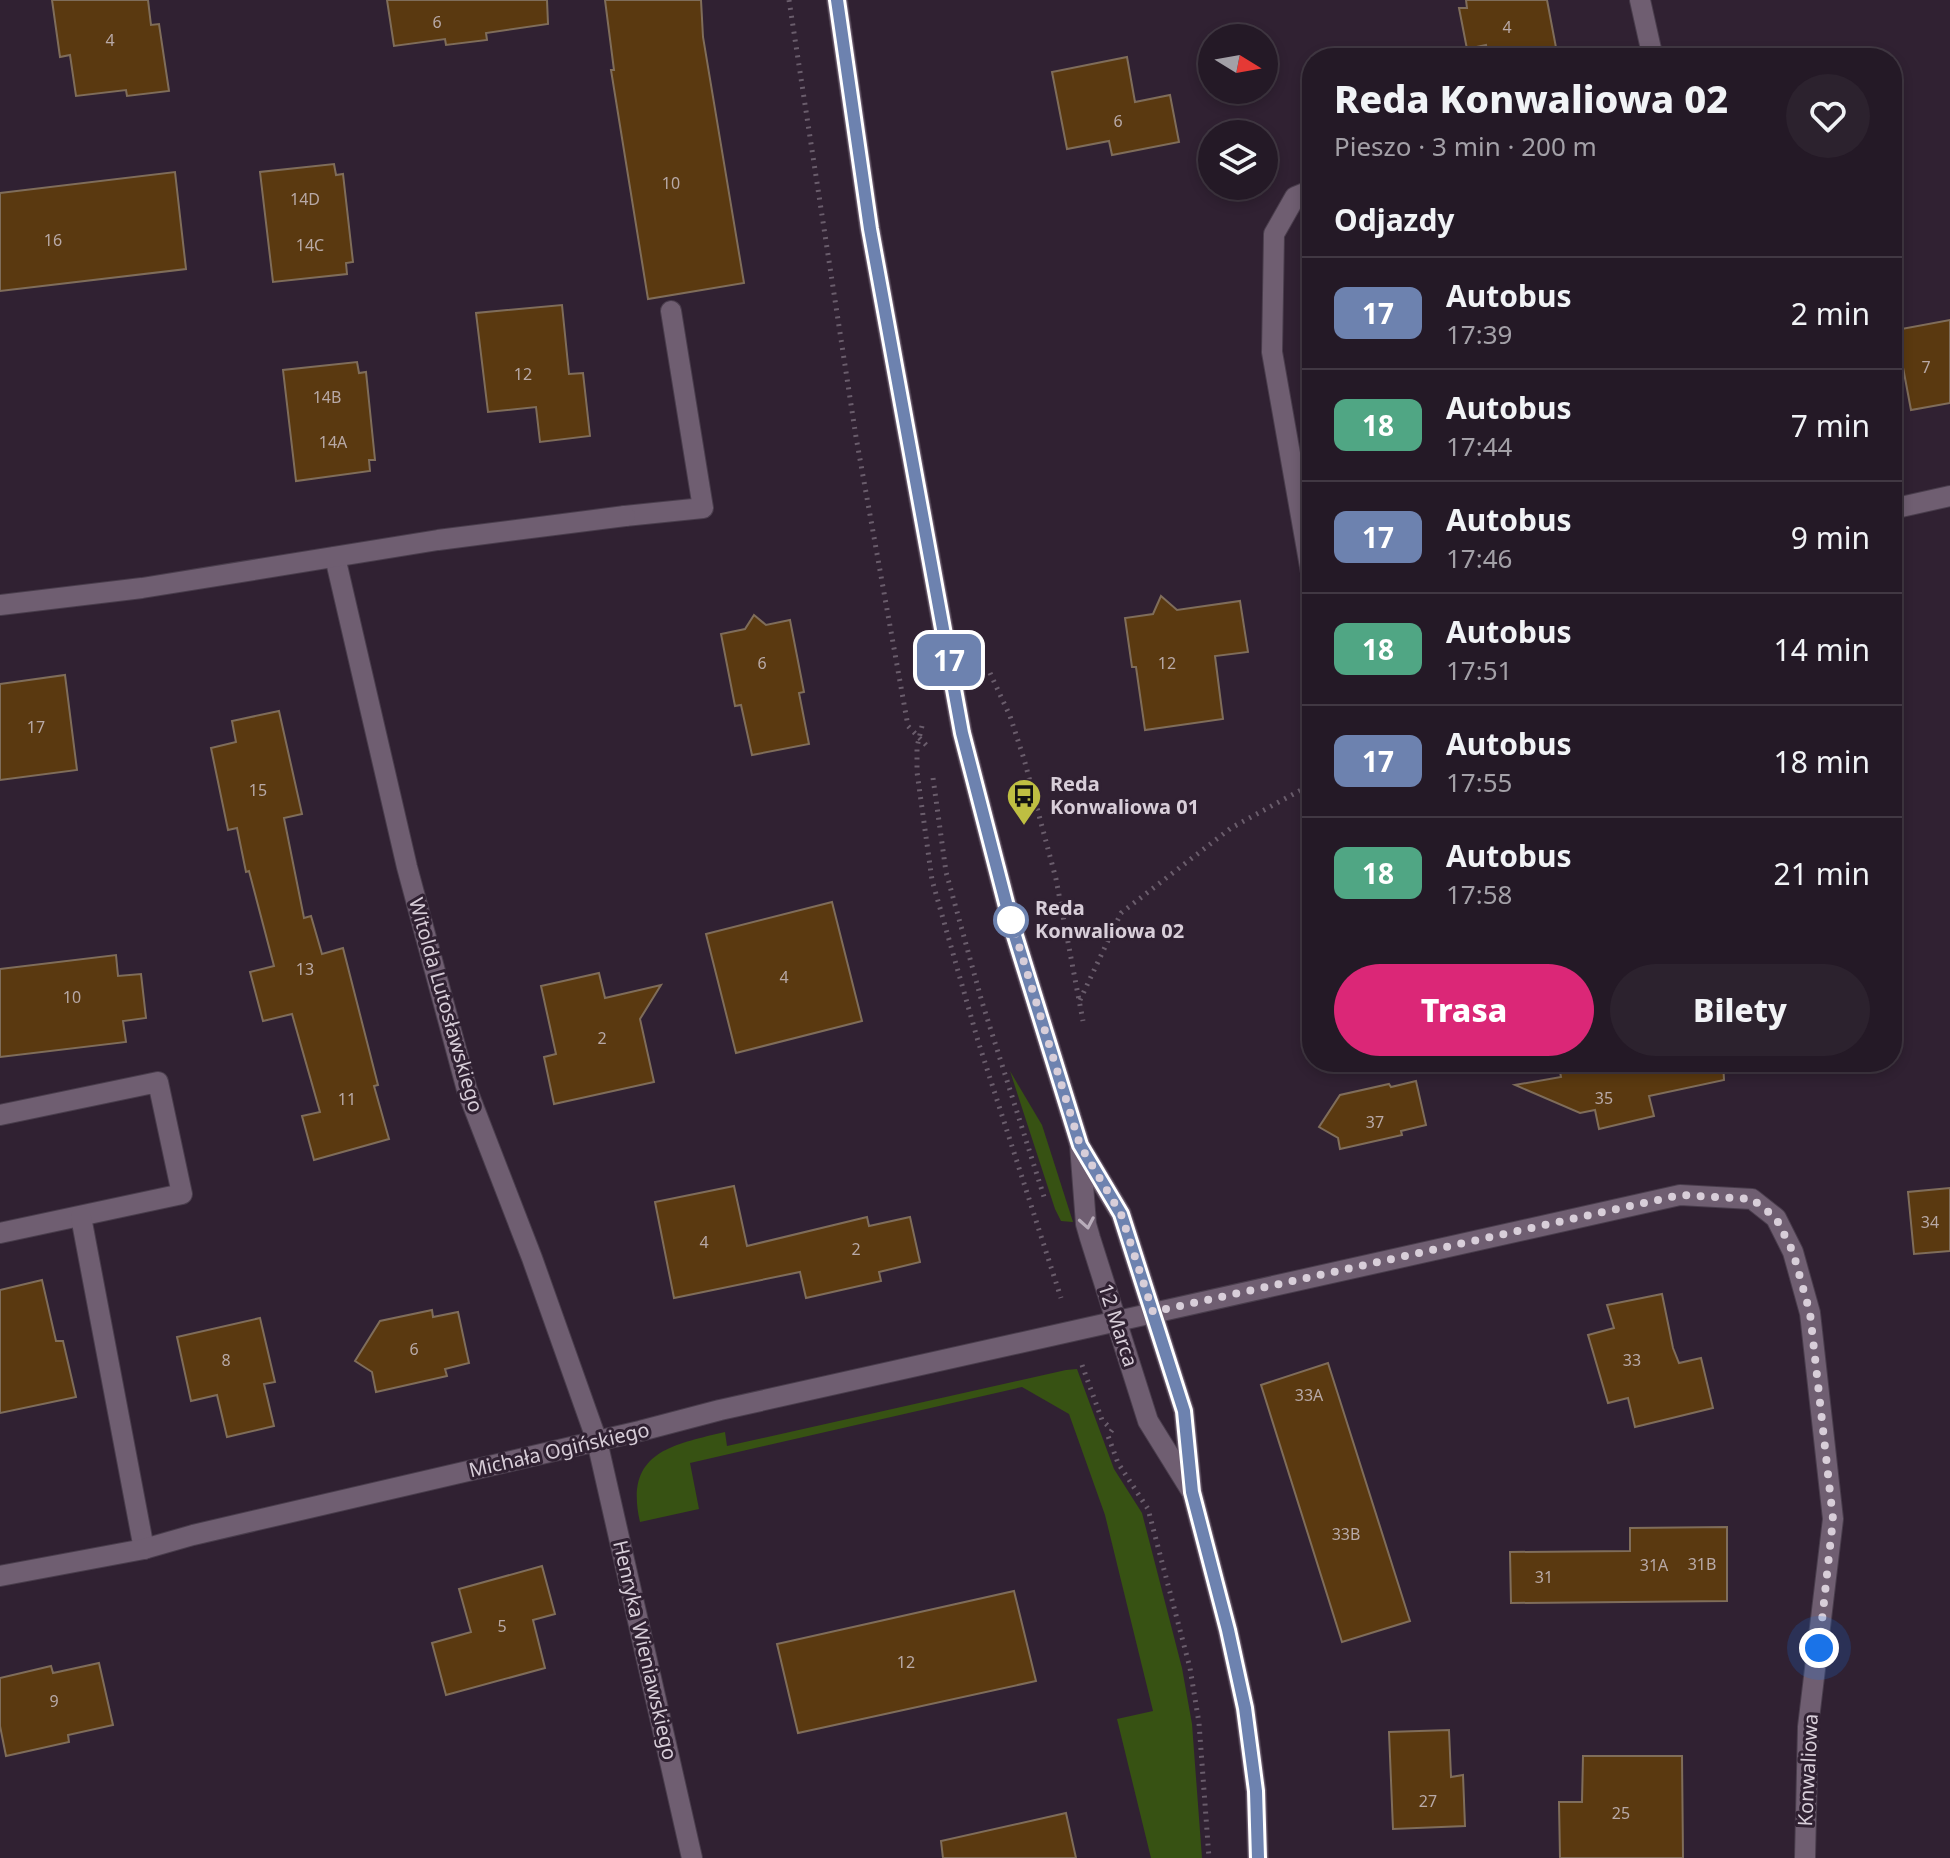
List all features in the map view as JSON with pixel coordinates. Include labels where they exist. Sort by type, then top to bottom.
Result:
[{"type":"street","name":"12 Marca","points":[[837,0],[870,229],[962,733],[1012,926],[1080,1145],[1086,1224],[1148,1421],[1192,1492]]},
{"type":"street","points":[[1640,0],[1651,48]]},
{"type":"street","points":[[1302,194],[1295,197],[1274,234],[1272,352],[1302,522]]},
{"type":"street","points":[[0,605],[142,588],[438,540],[703,508],[671,311]]},
{"type":"street","points":[[1902,507],[1950,496]]},
{"type":"street","name":"Witolda Lutosławskiego","points":[[335,557],[407,867],[467,1090],[532,1258],[597,1441]]},
{"type":"street","points":[[0,1115],[158,1082],[182,1194],[0,1233]]},
{"type":"street","name":"12 Marca","points":[[1080,1145],[1121,1214],[1184,1411],[1192,1492],[1245,1708],[1256,1791],[1258,1858]]},
{"type":"street","name":"Konwaliowa","points":[[1117,1320],[1680,1195],[1752,1199],[1764,1208],[1776,1218],[1793,1252],[1810,1313],[1833,1519],[1808,1727],[1805,1858]]},
{"type":"street","points":[[81,1217],[144,1549]]},
{"type":"street","name":"Michała Ogińskiego","points":[[0,1576],[144,1549],[720,1410],[1117,1320]]},
{"type":"street","name":"Henryka Wieniawskiego","points":[[597,1441],[692,1858]]},
{"type":"path","points":[[987,666],[1010,716],[1024,759],[1056,879],[1085,1033]]},
{"type":"path","points":[[1079,1002],[1121,913],[1231,828],[1302,789]]},
{"type":"path","points":[[1052,1299],[1066,1287]]},
{"type":"path","points":[[1089,1365],[1078,1361],[1102,1420],[1120,1437]]},
{"type":"path","points":[[1120,1422],[1108,1436],[1113,1451],[1148,1509],[1190,1668],[1199,1723],[1209,1858]]},
{"type":"green space","points":[[1010,1071],[1042,1125],[1073,1222],[1061,1221],[1055,1209]]},
{"type":"green space","points":[[1077,1369],[1114,1469],[1142,1513],[1182,1668],[1192,1724],[1202,1858],[1151,1858],[1117,1719],[1153,1711],[1105,1515],[1069,1414],[1022,1387],[690,1463],[699,1509],[640,1522],[637,1499],[639,1481],[645,1467],[656,1456],[686,1442],[725,1432],[727,1446]]},
{"type":"building","points":[[52,0],[148,0],[151,25],[159,24],[169,91],[127,96],[126,90],[76,96],[70,55],[60,57]]},
{"type":"building","points":[[387,0],[547,0],[548,24],[486,33],[487,40],[446,45],[445,39],[394,46]]},
{"type":"building","points":[[605,0],[701,0],[703,37],[744,283],[648,299],[611,70],[614,70]]},
{"type":"building","points":[[1466,0],[1547,0],[1556,48],[1486,48],[1486,45],[1467,48],[1459,8],[1467,8]]},
{"type":"building","points":[[1127,57],[1135,102],[1170,95],[1179,142],[1112,155],[1109,141],[1067,149],[1052,72]]},
{"type":"building","points":[[334,164],[336,175],[343,174],[353,262],[346,263],[347,274],[273,282],[260,172]]},
{"type":"building","points":[[175,172],[186,269],[0,291],[0,193]]},
{"type":"building","points":[[562,305],[569,374],[583,373],[590,436],[540,442],[536,407],[488,412],[476,313]]},
{"type":"building","points":[[1950,320],[1950,403],[1911,410],[1902,362],[1902,329]]},
{"type":"building","points":[[357,362],[359,373],[366,372],[375,460],[369,460],[370,471],[296,481],[283,370]]},
{"type":"building","points":[[1161,596],[1177,610],[1240,601],[1248,652],[1215,656],[1223,719],[1145,730],[1125,618],[1153,614]]},
{"type":"building","points":[[754,615],[766,625],[790,620],[804,692],[799,693],[809,744],[752,755],[741,705],[735,706],[721,634],[745,629]]},
{"type":"building","points":[[65,675],[77,770],[0,780],[0,684]]},
{"type":"building","points":[[279,711],[302,814],[284,818],[304,918],[311,916],[322,954],[343,948],[389,1139],[314,1160],[302,1116],[320,1112],[292,1014],[263,1021],[250,972],[274,966],[249,871],[246,872],[237,828],[228,830],[211,748],[236,742],[232,721]]},
{"type":"building","points":[[832,902],[862,1021],[736,1053],[706,934]]},
{"type":"building","points":[[116,955],[118,976],[141,974],[146,1018],[123,1021],[126,1042],[0,1057],[0,969]]},
{"type":"building","points":[[599,973],[605,998],[661,985],[640,1019],[654,1082],[554,1104],[544,1057],[556,1054],[541,986]]},
{"type":"building","points":[[1560,1072],[1724,1072],[1724,1080],[1649,1096],[1654,1116],[1599,1129],[1595,1110],[1580,1113],[1515,1085],[1561,1077]]},
{"type":"building","points":[[1416,1081],[1426,1125],[1401,1131],[1402,1135],[1340,1149],[1338,1138],[1319,1127],[1340,1095]]},
{"type":"building","points":[[734,1186],[747,1246],[867,1217],[869,1226],[910,1217],[920,1262],[879,1272],[881,1281],[806,1298],[800,1272],[674,1298],[655,1202]]},
{"type":"building","points":[[1950,1188],[1950,1251],[1914,1254],[1908,1192]]},
{"type":"building","points":[[42,1280],[56,1341],[63,1341],[76,1397],[0,1413],[0,1290]]},
{"type":"building","points":[[1662,1294],[1679,1363],[1701,1358],[1713,1408],[1635,1427],[1628,1398],[1608,1403],[1588,1335],[1614,1328],[1607,1305]]},
{"type":"building","points":[[432,1310],[433,1317],[458,1312],[469,1363],[445,1369],[447,1376],[376,1392],[372,1372],[355,1361],[380,1321]]},
{"type":"building","points":[[260,1318],[275,1382],[264,1384],[274,1426],[227,1437],[217,1395],[191,1401],[177,1337]]},
{"type":"building","points":[[1328,1363],[1410,1621],[1342,1642],[1261,1385]]},
{"type":"building","points":[[1727,1527],[1727,1601],[1511,1603],[1510,1552],[1630,1551],[1630,1528]]},
{"type":"building","points":[[542,1566],[555,1614],[533,1620],[545,1668],[446,1695],[432,1643],[471,1632],[459,1589]]},
{"type":"building","points":[[1014,1591],[1036,1681],[798,1733],[777,1644]]},
{"type":"building","points":[[99,1663],[113,1725],[68,1735],[69,1742],[6,1756],[0,1726],[0,1678],[51,1666],[53,1673]]},
{"type":"building","points":[[1449,1730],[1451,1777],[1463,1775],[1465,1826],[1393,1829],[1389,1732]]},
{"type":"building","points":[[1583,1756],[1682,1756],[1683,1858],[1560,1858],[1559,1802],[1582,1802]]},
{"type":"building","points":[[1066,1813],[1076,1858],[943,1858],[941,1841]]},
{"type":"bus line","name":"17","points":[[837,0],[870,229],[962,733],[1012,926],[1080,1145],[1121,1214],[1184,1411],[1192,1492],[1245,1708],[1256,1791],[1258,1858]]},
{"type":"place","name":"Reda Konwaliowa 01","points":[[1024,827]]},
{"type":"place","name":"Reda Konwaliowa 02","points":[[1011,920]]},
{"type":"route","points":[[1011,920],[1080,1145],[1121,1214],[1153,1312],[1680,1195],[1752,1199],[1776,1218],[1793,1252],[1810,1313],[1825,1429],[1833,1519],[1819,1648]]}]
